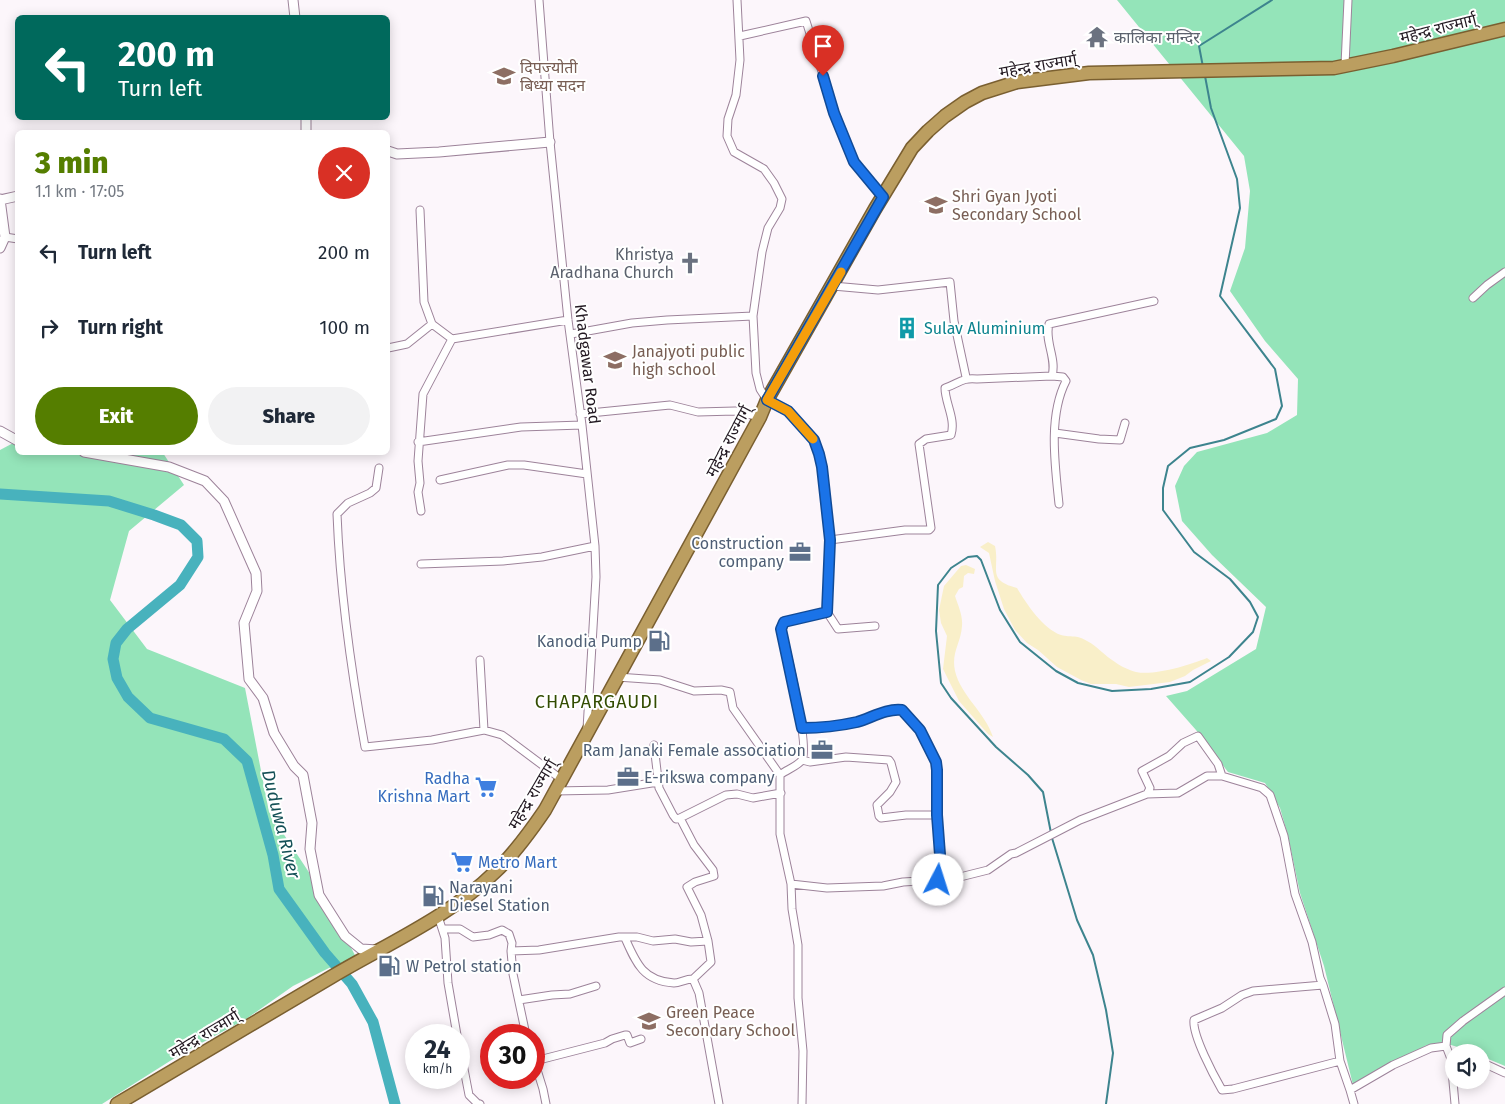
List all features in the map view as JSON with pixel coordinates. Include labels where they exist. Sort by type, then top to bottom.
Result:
[{"type":"highway","name":"महेन्द्र राज्मार्ग्","points":[[117,1104],[438,916],[496,872],[528,834],[545,810],[616,677],[760,417],[767,400],[883,197],[912,148],[945,116],[982,93],[1017,82],[1079,74],[1334,68],[1394,56],[1505,29]]},
{"type":"street","points":[[293,0],[295,15]]},
{"type":"street","name":"Khadgawar Road","points":[[539,0],[550,142],[568,320],[595,546],[596,577],[587,732]]},
{"type":"street","points":[[737,0],[740,36],[738,80],[736,95],[728,119],[727,136],[734,152],[764,169],[782,199],[780,208],[768,228],[762,252],[753,316],[756,373],[760,389],[767,400],[788,411],[814,440],[822,467],[830,540],[827,612],[838,629],[875,626]]},
{"type":"street","points":[[1345,65],[1348,0]]},
{"type":"street","points":[[740,36],[806,21],[834,113],[854,162],[883,197]]},
{"type":"street","points":[[390,152],[397,154],[439,152],[550,142]]},
{"type":"street","points":[[0,248],[6,237],[0,199],[15,196]]},
{"type":"street","points":[[420,210],[424,302],[432,324],[452,339],[568,320]]},
{"type":"street","points":[[6,237],[15,238]]},
{"type":"street","points":[[1473,298],[1486,285],[1505,272]]},
{"type":"street","points":[[833,286],[878,290],[950,282],[954,321],[966,378]]},
{"type":"street","points":[[1052,376],[1055,367],[1047,332],[1050,324],[1154,301]]},
{"type":"street","points":[[571,334],[632,323],[753,316]]},
{"type":"street","points":[[390,348],[407,344],[432,324]]},
{"type":"street","points":[[421,511],[418,492],[420,483],[418,442],[423,394],[452,339]]},
{"type":"street","points":[[830,540],[906,530],[929,530],[931,528],[919,444],[926,439],[951,435],[952,422],[945,388],[966,378],[1052,376],[1063,377],[1066,381],[1059,401],[1055,433],[1055,470],[1059,504]]},
{"type":"street","points":[[580,414],[670,406],[698,412],[735,411],[760,417]]},
{"type":"street","points":[[1055,433],[1120,440],[1125,423]]},
{"type":"street","points":[[418,442],[521,427],[582,425]]},
{"type":"street","points":[[0,431],[15,439]]},
{"type":"street","points":[[1095,438],[1095,447]]},
{"type":"street","points":[[101,455],[169,467],[205,481],[224,501],[256,573],[257,591],[244,623],[249,680],[263,698],[274,733],[294,766],[303,775],[312,823],[310,849],[319,895],[345,936],[361,949],[379,950]]},
{"type":"street","points":[[440,480],[508,465],[587,474]]},
{"type":"street","points":[[379,468],[376,488],[370,493],[348,503],[338,514],[338,543],[352,675],[365,747],[432,740],[484,730],[502,735],[558,785],[608,790],[658,782]]},
{"type":"street","points":[[421,564],[504,561],[542,557],[595,546]]},
{"type":"street","points":[[780,775],[802,760],[804,756],[802,728],[781,625],[784,622],[827,612]]},
{"type":"street","points":[[480,660],[484,730]]},
{"type":"street","points":[[616,677],[660,680],[694,691],[721,690],[730,692],[733,708],[780,775],[780,834],[791,884],[792,909],[798,945],[798,998],[803,1051],[802,1104]]},
{"type":"street","points":[[802,728],[818,728],[855,722],[894,709],[902,710],[920,730],[936,762],[937,770],[937,815],[941,868],[938,880]]},
{"type":"street","points":[[1147,794],[1150,788],[1142,771],[1169,756],[1183,743],[1198,736],[1218,764],[1222,776]]},
{"type":"street","points":[[654,745],[659,788],[672,815],[676,819],[726,795],[737,794],[753,798],[781,793]]},
{"type":"street","points":[[802,760],[810,762],[846,757],[889,760],[896,782],[890,792],[877,805],[879,816],[882,818],[906,815],[937,815]]},
{"type":"street","points":[[791,884],[826,888],[959,878],[988,870],[1010,854],[1016,853],[1080,820],[1147,794],[1178,792],[1207,776],[1222,776],[1262,788],[1270,795],[1284,836],[1295,894],[1312,942],[1320,978],[1335,1024],[1340,1061],[1354,1104]]},
{"type":"street","points":[[625,938],[639,965],[649,977],[659,980],[676,983],[684,979],[693,979],[710,962],[708,941],[701,915],[687,887],[695,882],[714,876],[713,870],[694,844],[680,818]]},
{"type":"street","points":[[438,916],[445,938],[448,983],[455,1024]]},
{"type":"street","points":[[442,930],[460,929],[473,937],[489,935],[502,930],[509,934],[512,942],[513,974],[524,1024]]},
{"type":"street","points":[[511,951],[539,950],[619,937],[637,937],[653,941],[675,938],[691,942],[708,941]]},
{"type":"street","points":[[693,979],[698,993],[719,1104]]},
{"type":"street","points":[[1323,985],[1253,991],[1222,1008],[1194,1020],[1193,1024],[1211,1070],[1222,1090],[1233,1089],[1340,1061]]},
{"type":"street","points":[[519,1000],[570,994],[596,986]]},
{"type":"street","points":[[1446,1044],[1447,1035],[1505,991]]},
{"type":"street","points":[[545,1058],[605,1043],[626,1035],[628,1035],[630,1043],[641,1039]]},
{"type":"street","points":[[1350,1090],[1393,1065],[1431,1048],[1445,1046]]},
{"type":"street","points":[[1490,1066],[1505,1073]]},
{"type":"street","points":[[468,1089],[469,1094],[480,1104]]},
{"type":"street","points":[[542,1089],[546,1104]]},
{"type":"street","points":[[1454,1089],[1455,1104]]},
{"type":"green space","points":[[1117,0],[1505,0],[1505,1066],[1490,1060],[1490,1044],[1427,1045],[1353,1085],[1324,966],[1300,893],[1280,808],[1265,783],[1228,772],[1196,730],[1166,696],[1187,691],[1256,649],[1266,607],[1212,555],[1182,521],[1175,486],[1184,466],[1197,452],[1267,433],[1297,415],[1298,379],[1265,341],[1230,291],[1245,248],[1250,191],[1244,156]]},
{"type":"green space","points":[[15,442],[15,455],[164,455],[184,485],[129,531],[110,600],[147,649],[245,688],[269,812],[322,892],[358,961],[329,968],[293,986],[246,1019],[181,1054],[102,1104],[0,1104],[0,450]]},
{"type":"sand","points":[[988,542],[995,546],[996,573],[998,577],[1007,585],[1017,588],[1036,615],[1054,632],[1083,639],[1119,665],[1136,672],[1162,671],[1182,667],[1207,658],[1211,661],[1170,682],[1129,687],[1116,684],[1091,684],[1081,680],[1057,667],[1027,643],[1015,630],[1004,609],[989,553],[980,547]]},
{"type":"sand","points":[[966,565],[975,569],[974,574],[968,573],[964,576],[963,587],[959,589],[955,596],[962,622],[954,658],[955,671],[962,688],[985,720],[993,737],[988,734],[959,701],[943,669],[947,636],[941,623],[939,610],[944,586],[961,566]]},
{"type":"waterway","points":[[1203,67],[1199,46],[1272,0]]},
{"type":"waterway","points":[[1051,833],[1043,792],[1028,775],[996,747],[951,698],[941,683],[936,631],[938,585],[951,568],[968,557],[977,556],[981,560],[1000,610],[1020,642],[1056,671],[1078,683],[1112,691],[1151,689],[1190,682],[1229,657],[1253,632],[1258,617],[1250,602],[1230,579],[1194,552],[1163,510],[1163,488],[1168,466],[1190,448],[1224,440],[1276,419],[1282,406],[1275,369],[1220,296],[1240,208],[1237,179],[1211,108],[1205,76]]},
{"type":"waterway","name":"Duduwa River","points":[[0,494],[109,501],[181,525],[197,541],[198,557],[180,585],[127,629],[116,643],[113,659],[117,678],[128,697],[150,718],[224,739],[247,761],[273,855],[279,889],[325,953],[352,984],[373,1022],[395,1104]]},
{"type":"waterway","points":[[1052,838],[1077,920],[1093,955],[1106,1010],[1113,1053],[1106,1104]]},
{"type":"slow traffic","points":[[813,439],[788,411],[767,400],[841,272]]},
{"type":"place","name":"कालिका मन्दिर","points":[[1097,37]]},
{"type":"place","name":"दिपज्योती बिध्या सदन","points":[[504,76]]},
{"type":"place","name":"Shri Gyan Jyoti Secondary School","points":[[936,205]]},
{"type":"place","name":"Khristya Aradhana Church","points":[[690,263]]},
{"type":"place","name":"Sulav Aluminium","points":[[907,328]]},
{"type":"place","name":"Janajyoti public high school","points":[[615,360]]},
{"type":"place","name":"Construction company","points":[[800,552]]},
{"type":"place","name":"Kanodia Pump","points":[[659,641]]},
{"type":"place","name":"Ram Janaki Female association","points":[[822,750]]},
{"type":"place","name":"E-rikswa company","points":[[628,777]]},
{"type":"place","name":"Radha Krishna Mart","points":[[486,787]]},
{"type":"place","name":"Metro Mart","points":[[462,862]]},
{"type":"place","name":"Narayani Diesel Station","points":[[433,896]]},
{"type":"place","name":"W Petrol station","points":[[389,966]]},
{"type":"place","name":"Green Peace Secondary School","points":[[649,1021]]},
{"type":"district","name":"CHAPARGAUDI","points":[[597,702]]},
{"type":"route","points":[[823,76],[834,113],[854,162],[883,197],[767,400],[788,411],[814,440],[822,467],[830,540],[827,612],[784,622],[781,625],[781,629],[802,728],[818,728],[855,722],[894,709],[902,710],[920,730],[936,762],[937,770],[936,797],[941,868],[938,880]]}]
